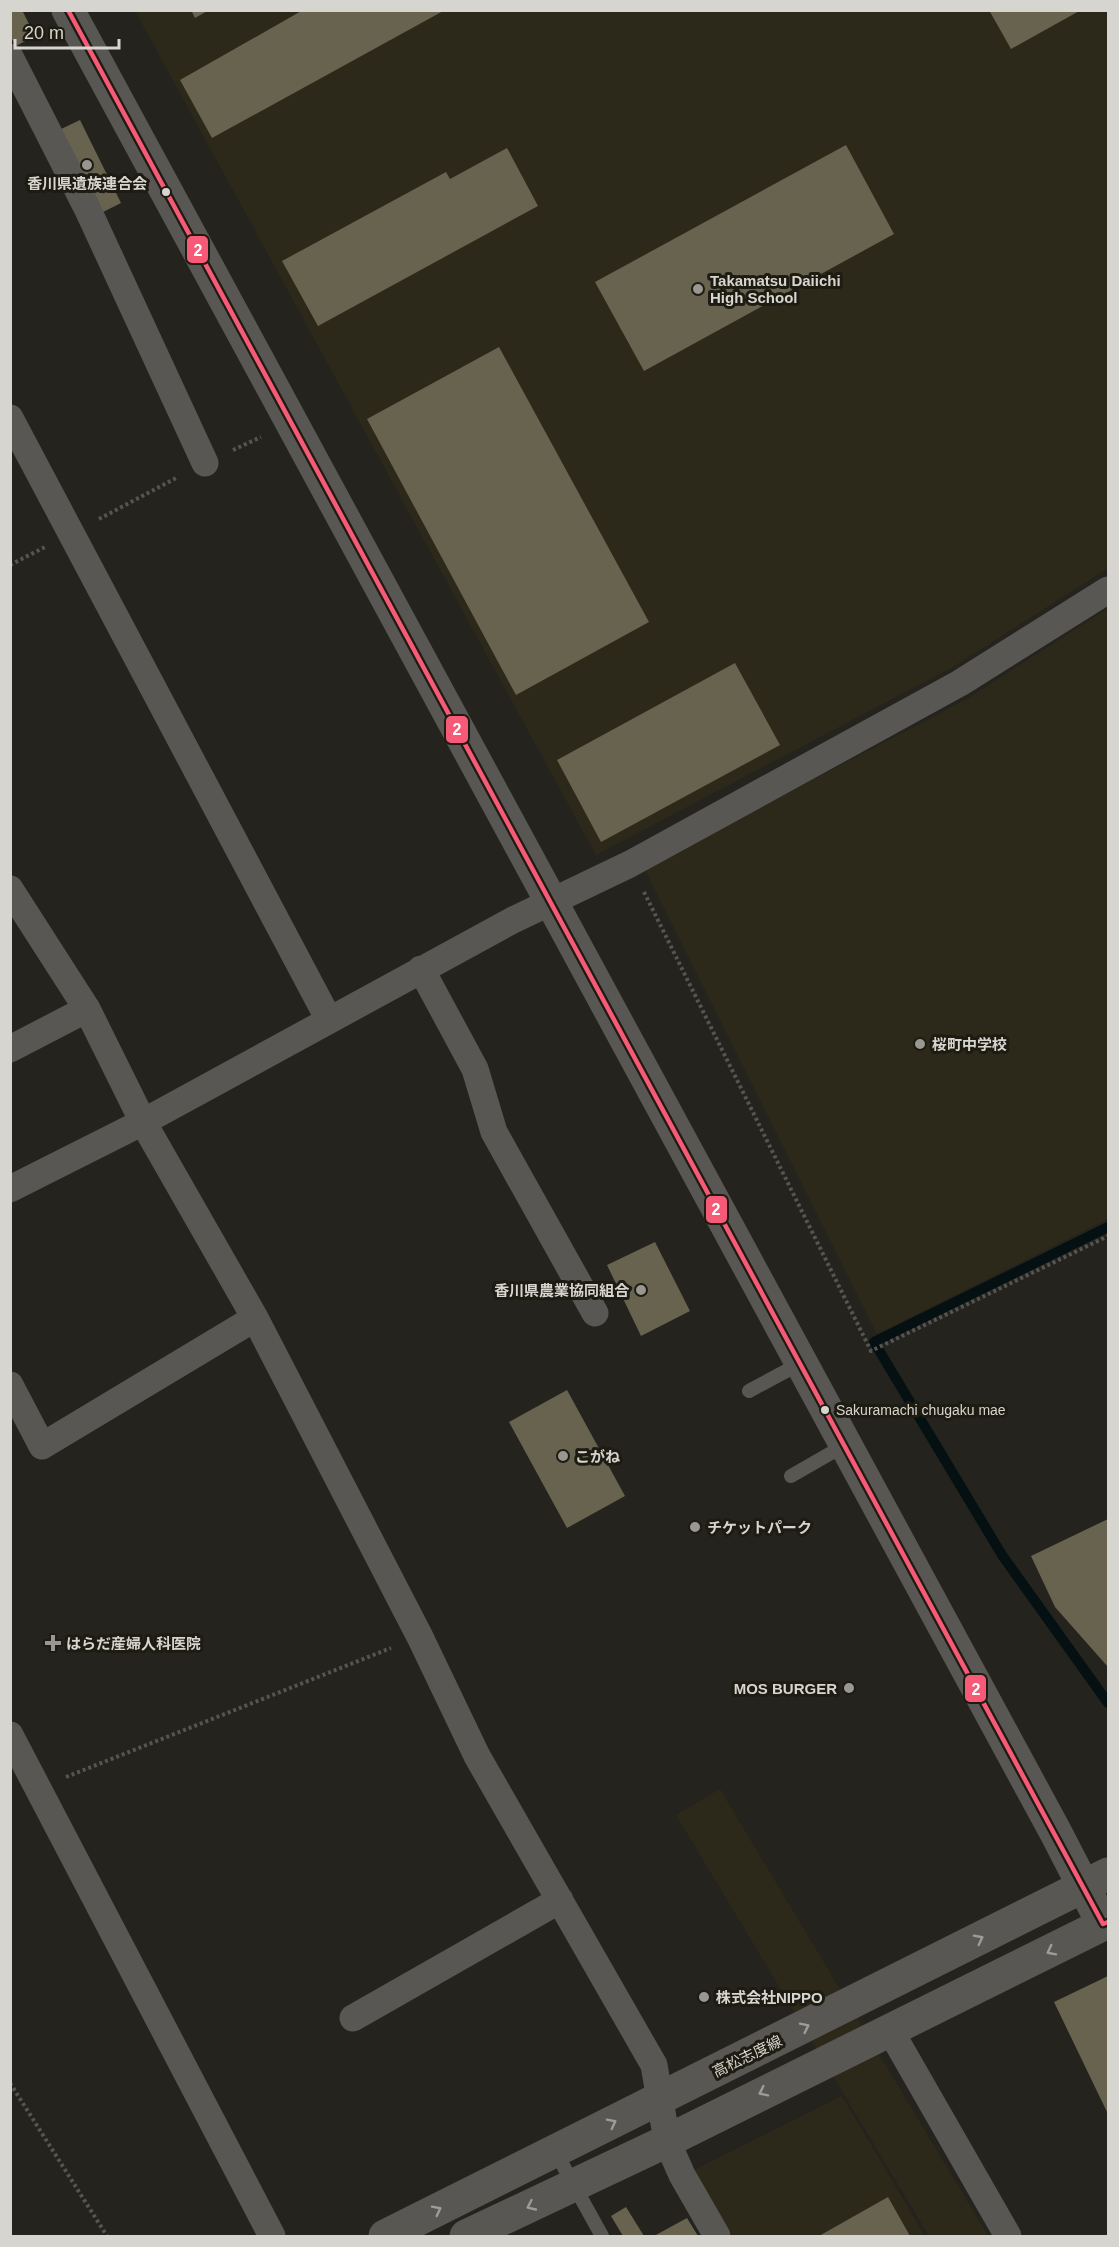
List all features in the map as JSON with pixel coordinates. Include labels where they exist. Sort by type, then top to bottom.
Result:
[{"type":"street","points":[[68,10],[845,1445],[1096,1880],[1106,1923],[668,2141],[466,2236]]},
{"type":"street","points":[[10,57],[88,210],[205,463]]},
{"type":"street","points":[[10,418],[328,1018]]},
{"type":"street","points":[[10,1189],[143,1122],[328,1018],[551,901],[630,864],[960,683],[1108,590]]},
{"type":"street","points":[[10,889],[87,1009],[143,1122],[255,1318],[420,1636],[477,1756],[654,2065],[668,2141],[682,2175],[717,2236]]},
{"type":"street","points":[[422,969],[475,1069],[495,1132],[595,1313]]},
{"type":"street","points":[[10,1049],[87,1009]]},
{"type":"street","points":[[10,1385],[42,1446],[255,1318]]},
{"type":"street","points":[[10,1735],[272,2236]]},
{"type":"street","name":"高松志度線","points":[[385,2236],[1096,1880]]},
{"type":"street","points":[[353,2018],[560,1900]]},
{"type":"street","points":[[890,2030],[1008,2236]]},
{"type":"lane","points":[[750,1391],[801,1363]]},
{"type":"lane","points":[[791,1476],[845,1445]]},
{"type":"lane","points":[[555,2151],[602,2236]]},
{"type":"path","points":[[10,565],[205,463],[262,436]]},
{"type":"path","points":[[630,864],[871,1351],[1108,1236]]},
{"type":"path","points":[[38,1789],[420,1636]]},
{"type":"path","points":[[10,2084],[107,2236]]},
{"type":"shaded area","name":"Takamatsu Daiichi High School","points":[[135,11],[1108,11],[1108,568],[953,667],[596,855]]},
{"type":"shaded area","name":"桜町中学校","points":[[1108,608],[1108,1219],[877,1334],[644,868],[967,699]]},
{"type":"shaded area","points":[[720,1789],[988,2236],[929,2236],[676,1815]]},
{"type":"shaded area","points":[[842,2096],[925,2236],[730,2236],[694,2170]]},
{"type":"building","points":[[10,10],[22,10],[35,36],[16,46],[10,36]]},
{"type":"building","points":[[191,10],[209,10],[195,18]]},
{"type":"building","points":[[303,10],[445,10],[212,138],[180,80]]},
{"type":"building","points":[[989,10],[1081,10],[1011,49]]},
{"type":"building","points":[[80,120],[121,203],[101,213],[59,130]]},
{"type":"building","points":[[846,145],[894,234],[644,371],[595,282]]},
{"type":"building","points":[[507,148],[538,206],[318,326],[282,261],[446,172],[450,179]]},
{"type":"building","points":[[499,347],[649,622],[516,695],[367,419]]},
{"type":"building","points":[[735,663],[780,745],[601,842],[557,760]]},
{"type":"building","points":[[655,1242],[690,1311],[641,1336],[607,1265]]},
{"type":"building","points":[[567,1390],[625,1496],[567,1528],[509,1422]]},
{"type":"building","points":[[1108,1519],[1108,1667],[1055,1607],[1031,1556]]},
{"type":"building","points":[[1108,1976],[1108,2114],[1054,2002]]},
{"type":"building","points":[[888,2197],[910,2236],[819,2236]]},
{"type":"building","points":[[626,2207],[644,2236],[623,2236],[611,2216]]},
{"type":"building","points":[[687,2218],[698,2236],[654,2236]]},
{"type":"waterway","points":[[1108,1227],[874,1342],[1002,1555],[1108,1703]]},
{"type":"transit line","name":"2","points":[[68,10],[1103,1924],[1108,1922]]},
{"type":"place","name":"香川県遺族連合会","points":[[87,165]]},
{"type":"place","name":"Takamatsu Daiichi High School","points":[[698,289]]},
{"type":"place","name":"桜町中学校","points":[[920,1044]]},
{"type":"place","name":"香川県農業協同組合","points":[[641,1290]]},
{"type":"place","name":"Sakuramachi chugaku mae","points":[[825,1410]]},
{"type":"place","name":"こがね","points":[[563,1456]]},
{"type":"place","name":"チケットパーク","points":[[695,1527]]},
{"type":"place","name":"はらだ産婦人科医院","points":[[53,1643]]},
{"type":"place","name":"MOS BURGER","points":[[849,1688]]},
{"type":"place","name":"株式会社NIPPO","points":[[704,1997]]}]
